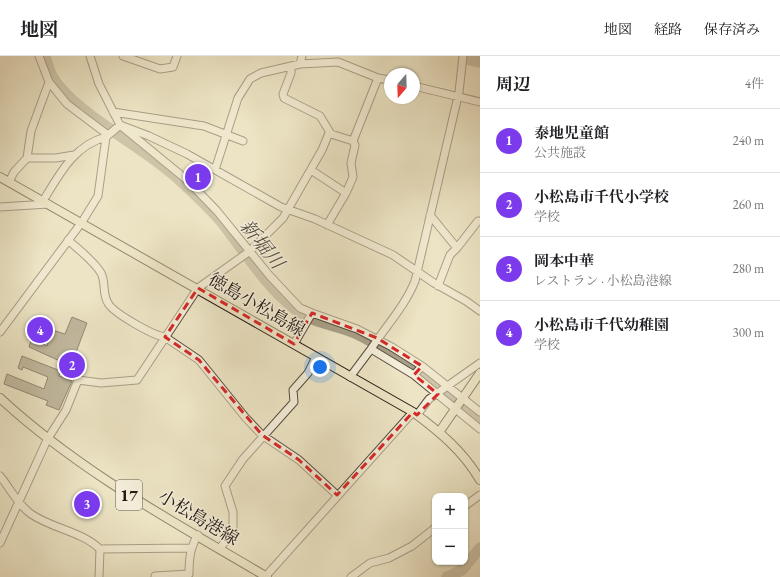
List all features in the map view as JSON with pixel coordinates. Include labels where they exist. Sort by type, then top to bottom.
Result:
[{"type":"main road","name":"徳島小松島線","points":[[0,177],[82,222],[415,413],[440,431],[463,455],[480,480]]},
{"type":"main road","points":[[440,431],[480,373]]},
{"type":"main road","name":"小松島港線","points":[[0,398],[47,440],[98,477],[220,548],[266,577]]},
{"type":"street","points":[[39,56],[48,82],[68,104],[108,135]]},
{"type":"street","points":[[90,56],[99,84],[113,112],[118,126],[187,180],[217,211],[249,251],[300,308],[311,314],[357,329],[374,344],[418,371],[443,390],[462,398],[480,412]]},
{"type":"street","points":[[123,56],[160,69],[173,67],[177,56]]},
{"type":"street","points":[[300,64],[302,56]]},
{"type":"street","points":[[350,377],[408,298],[418,272],[458,97],[463,56]]},
{"type":"street","points":[[215,170],[234,105],[250,80],[261,73],[300,64],[338,62],[384,79]]},
{"type":"street","points":[[291,66],[291,73],[283,94],[284,98],[320,116],[329,132],[353,141]]},
{"type":"street","points":[[327,225],[346,193],[353,177],[351,163],[355,145],[353,141],[378,78]]},
{"type":"street","points":[[10,182],[14,172],[27,158],[31,131],[48,82]]},
{"type":"street","points":[[420,88],[480,102]]},
{"type":"street","points":[[113,112],[204,126],[243,141]]},
{"type":"street","points":[[27,158],[56,158],[74,155],[108,135],[118,126]]},
{"type":"street","points":[[118,126],[160,141],[288,210],[327,225],[393,255],[438,286],[466,301],[480,311]]},
{"type":"street","points":[[0,543],[47,440],[66,410],[78,380],[101,383],[137,380],[198,288],[249,251],[283,218],[322,150],[329,132]]},
{"type":"street","points":[[0,332],[82,222],[98,196],[108,135]]},
{"type":"street","points":[[0,208],[45,203],[74,155]]},
{"type":"street","points":[[311,170],[346,193]]},
{"type":"street","points":[[430,215],[457,248]]},
{"type":"street","points":[[438,286],[450,255],[478,221],[480,221]]},
{"type":"street","points":[[68,240],[101,274],[106,299],[112,308],[148,331],[165,337],[199,360],[245,417],[262,435],[299,460],[337,495]]},
{"type":"street","points":[[294,344],[311,314]]},
{"type":"street","points":[[374,344],[418,371],[443,390],[456,407],[480,429]]},
{"type":"street","points":[[220,548],[233,532],[233,512],[224,486],[262,435],[294,402],[293,390],[308,373],[316,356]]},
{"type":"street","points":[[266,577],[337,495],[415,413],[480,363]]},
{"type":"street","points":[[0,476],[18,501],[31,514],[89,540],[100,549],[191,548]]},
{"type":"street","points":[[468,504],[480,495]]},
{"type":"street","points":[[351,577],[370,563],[389,558],[412,546],[434,529]]},
{"type":"street","points":[[155,576],[189,574],[191,548],[198,535]]},
{"type":"street","points":[[99,577],[100,549]]},
{"type":"highlighted area","points":[[198,288],[294,344],[312,313],[377,338],[422,366],[414,375],[438,394],[417,415],[413,412],[337,495],[299,460],[262,435],[199,360],[165,337]]},
{"type":"building","points":[[72,317],[87,323],[72,363],[63,360],[62,362],[29,347],[32,338],[47,346],[52,330],[65,334]]},
{"type":"building","points":[[22,356],[58,370],[60,372],[59,376],[72,381],[59,410],[46,405],[48,401],[4,384],[7,374],[44,389],[48,377],[23,367],[22,370],[18,368]]},
{"type":"waterway","name":"新堀川","points":[[45,56],[52,76],[62,90],[92,116],[162,165],[194,194],[223,224],[256,269],[284,300],[302,314],[310,318],[359,335],[391,353],[437,384],[480,420]]},
{"type":"waterway","points":[[466,59],[480,62]]},
{"type":"waterway","name":"新堀川","points":[[447,577],[462,570],[480,548]]},
{"type":"place","name":"泰地児童館","points":[[198,177]]},
{"type":"place","name":"小松島市千代幼稚園","points":[[40,330]]},
{"type":"place","name":"小松島市千代小学校","points":[[72,365]]},
{"type":"place","name":"岡本中華","points":[[87,504]]}]
